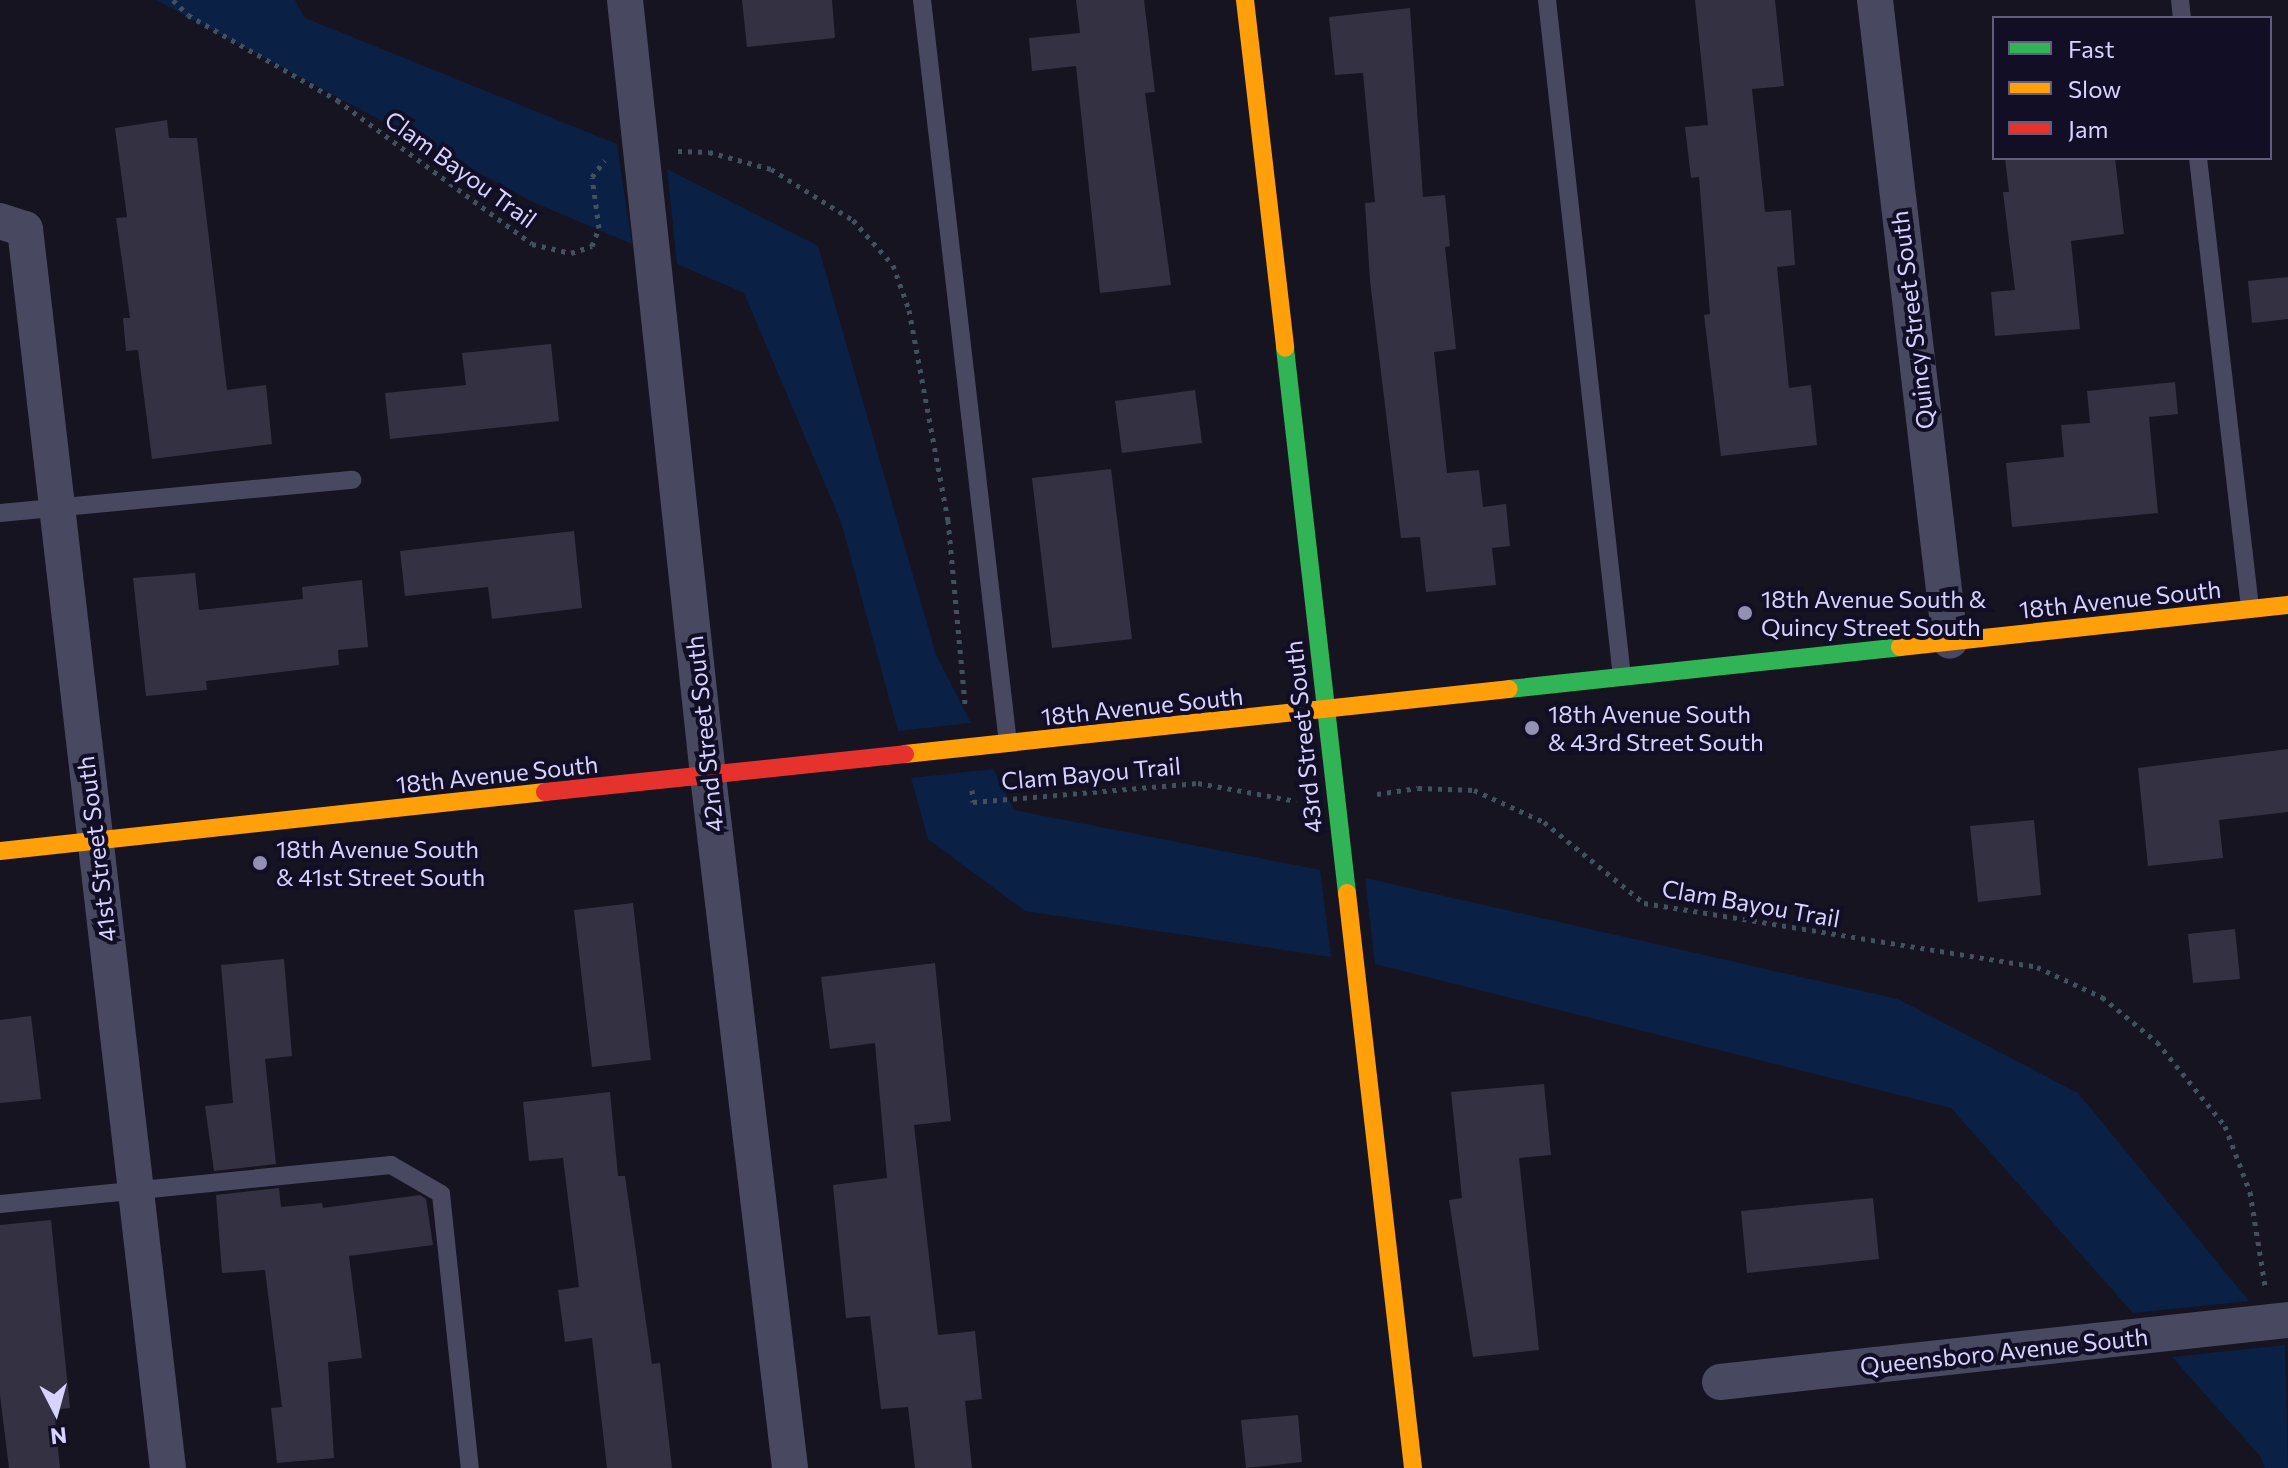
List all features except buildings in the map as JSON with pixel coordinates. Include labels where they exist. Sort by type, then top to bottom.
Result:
[{"type":"street","name":"42nd Street South","points":[[625,0],[708,776],[790,1468]]},
{"type":"street","name":"43rd Street South","points":[[1245,0],[1334,802],[1413,1468]]},
{"type":"street","name":"Quincy Street South","points":[[1875,0],[1950,641]]},
{"type":"street","name":"41st Street South","points":[[12,225],[57,507],[168,1468]]},
{"type":"street","name":"18th Avenue South","points":[[0,851],[1325,711],[2288,605]]},
{"type":"street","name":"Queensboro Avenue South","points":[[1720,1382],[2279,1321]]},
{"type":"lane","points":[[922,0],[1008,743]]},
{"type":"lane","points":[[1547,0],[1622,678]]},
{"type":"lane","points":[[2198,160],[2250,609]]},
{"type":"lane","points":[[0,513],[352,480]]},
{"type":"lane","points":[[0,1204],[391,1165],[441,1194],[470,1468]]},
{"type":"path","name":"Clam Bayou Trail","points":[[173,0],[188,15],[337,100],[532,244],[571,253],[592,246],[599,228],[592,177],[600,161],[643,150],[709,152],[771,169],[853,220],[893,265],[909,310],[948,520],[973,802],[1165,782],[1198,783],[1278,801],[1334,802],[1418,788],[1474,790],[1544,822],[1644,903],[2037,967],[2102,997],[2157,1042],[2225,1126],[2250,1192],[2279,1321]]},
{"type":"water","points":[[156,0],[295,0],[305,18],[617,144],[632,244],[535,203]]},
{"type":"water","points":[[667,169],[818,246],[936,655],[971,723],[898,731],[841,522],[744,293],[677,264]]},
{"type":"water","points":[[993,769],[1014,810],[1320,870],[1331,957],[1025,911],[928,839],[911,778]]},
{"type":"water","points":[[1365,878],[1898,999],[2078,1093],[2249,1301],[2133,1313],[1951,1108],[1375,964]]},
{"type":"water","points":[[2285,1345],[2288,1468],[2265,1468],[2260,1456],[2172,1357]]},
{"type":"traffic: fast","points":[[1285,348],[1347,893]]},
{"type":"traffic: fast","points":[[1509,689],[1900,647]]},
{"type":"traffic: slow","points":[[1245,0],[1285,348]]},
{"type":"traffic: slow","points":[[1900,647],[2288,605]]},
{"type":"traffic: slow","points":[[905,754],[1509,689]]},
{"type":"traffic: slow","points":[[0,851],[545,792]]},
{"type":"traffic: slow","points":[[1347,893],[1413,1468]]},
{"type":"traffic: jam","points":[[545,792],[905,754]]},
{"type":"place","name":"18th Avenue South & Quincy Street South","points":[[1745,613]]},
{"type":"place","name":"18th Avenue South & 43rd Street South","points":[[1532,728]]},
{"type":"place","name":"18th Avenue South & 41st Street South","points":[[260,863]]}]
